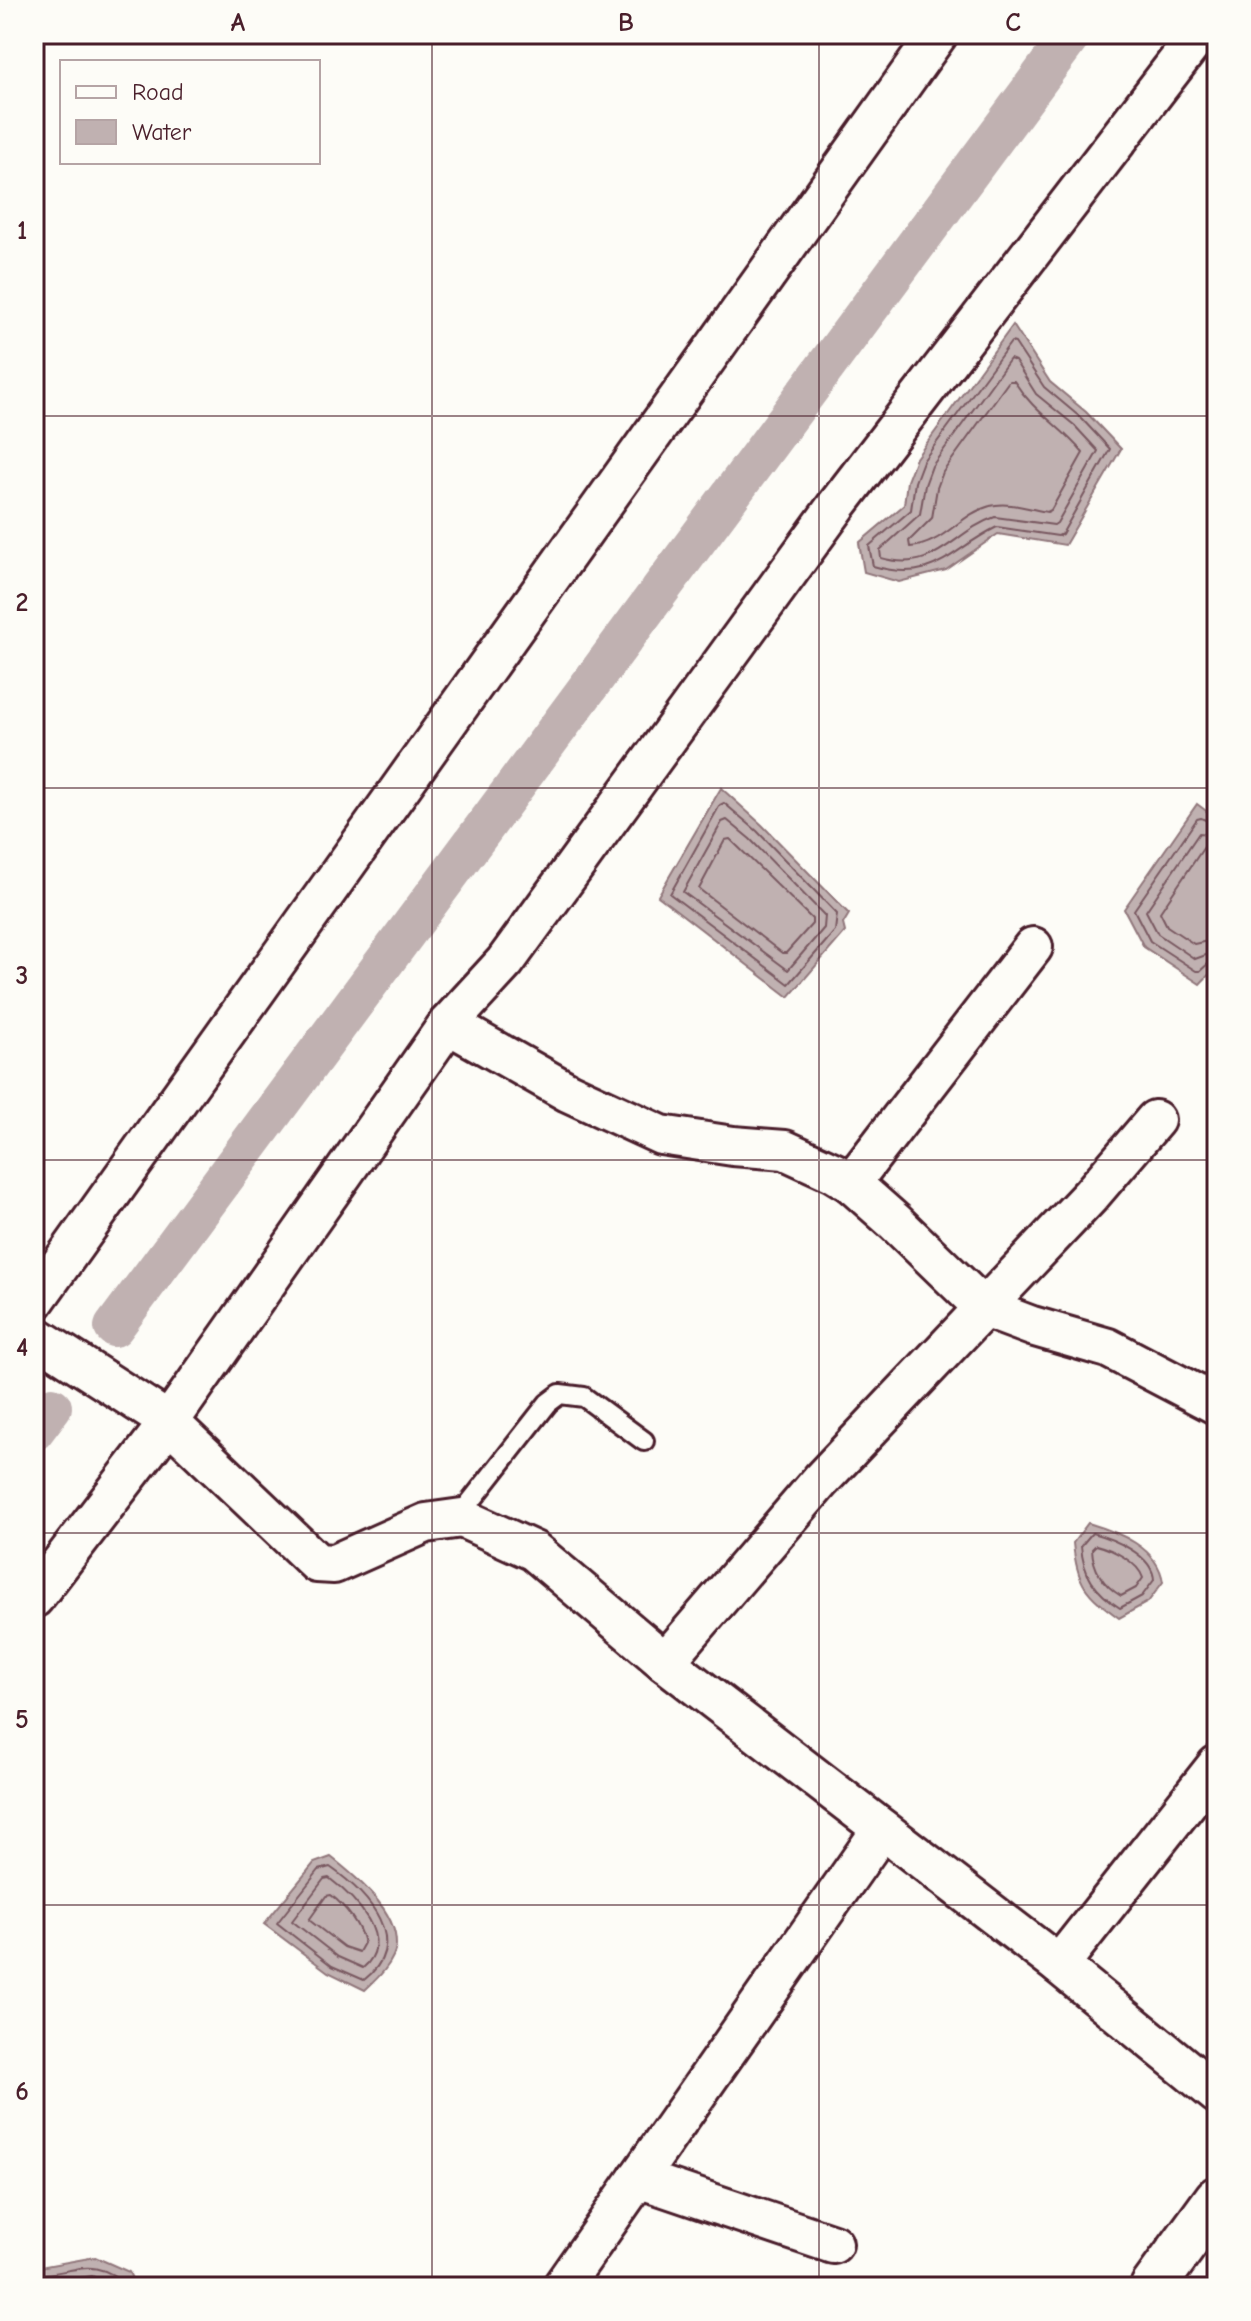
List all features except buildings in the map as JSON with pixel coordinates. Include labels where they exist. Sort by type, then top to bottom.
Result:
[{"type":"street","points":[[34,1302],[938,34]]},
{"type":"street","points":[[34,1598],[169,1422],[448,1024],[505,962],[837,505],[1199,34]]},
{"type":"street","points":[[851,1183],[1033,947]]},
{"type":"street","points":[[448,1024],[568,1092],[661,1135],[785,1150],[851,1183],[984,1308],[1108,1348],[1217,1405]]},
{"type":"street","points":[[665,1662],[821,1480],[1090,1196],[1155,1120]]},
{"type":"street","points":[[34,1335],[169,1422],[317,1563],[334,1564],[426,1523],[462,1518],[534,1551],[665,1662],[1059,1965],[1217,2094]]},
{"type":"street","points":[[1059,1965],[1217,1765]]},
{"type":"street","points":[[562,2287],[882,1829]]},
{"type":"street","points":[[638,2178],[833,2244]]},
{"type":"street","points":[[1153,2287],[1217,2199]]},
{"type":"lane","points":[[457,1519],[548,1403],[560,1394],[584,1397],[644,1441]]},
{"type":"water","points":[[1013,325],[1050,382],[1086,412],[1121,449],[1065,545],[998,534],[946,570],[899,582],[864,572],[859,543],[904,505],[907,481],[916,458]]},
{"type":"water","points":[[721,788],[849,914],[843,924],[845,932],[789,997],[658,896]]},
{"type":"water","points":[[1197,804],[1217,819],[1217,966],[1200,984],[1144,947],[1124,909]]},
{"type":"water","points":[[1088,1523],[1135,1543],[1145,1550],[1160,1570],[1163,1582],[1148,1602],[1119,1618],[1091,1595],[1077,1569],[1073,1543]]},
{"type":"water","points":[[331,1857],[373,1895],[390,1919],[394,1932],[396,1945],[392,1958],[365,1990],[328,1972],[264,1924],[314,1863]]},
{"type":"water","points":[[95,2257],[129,2272],[132,2279],[143,2287],[34,2287],[34,2268]]},
{"type":"waterway","points":[[114,1327],[1072,34]]},
{"type":"waterway","points":[[34,1431],[52,1407]]}]
